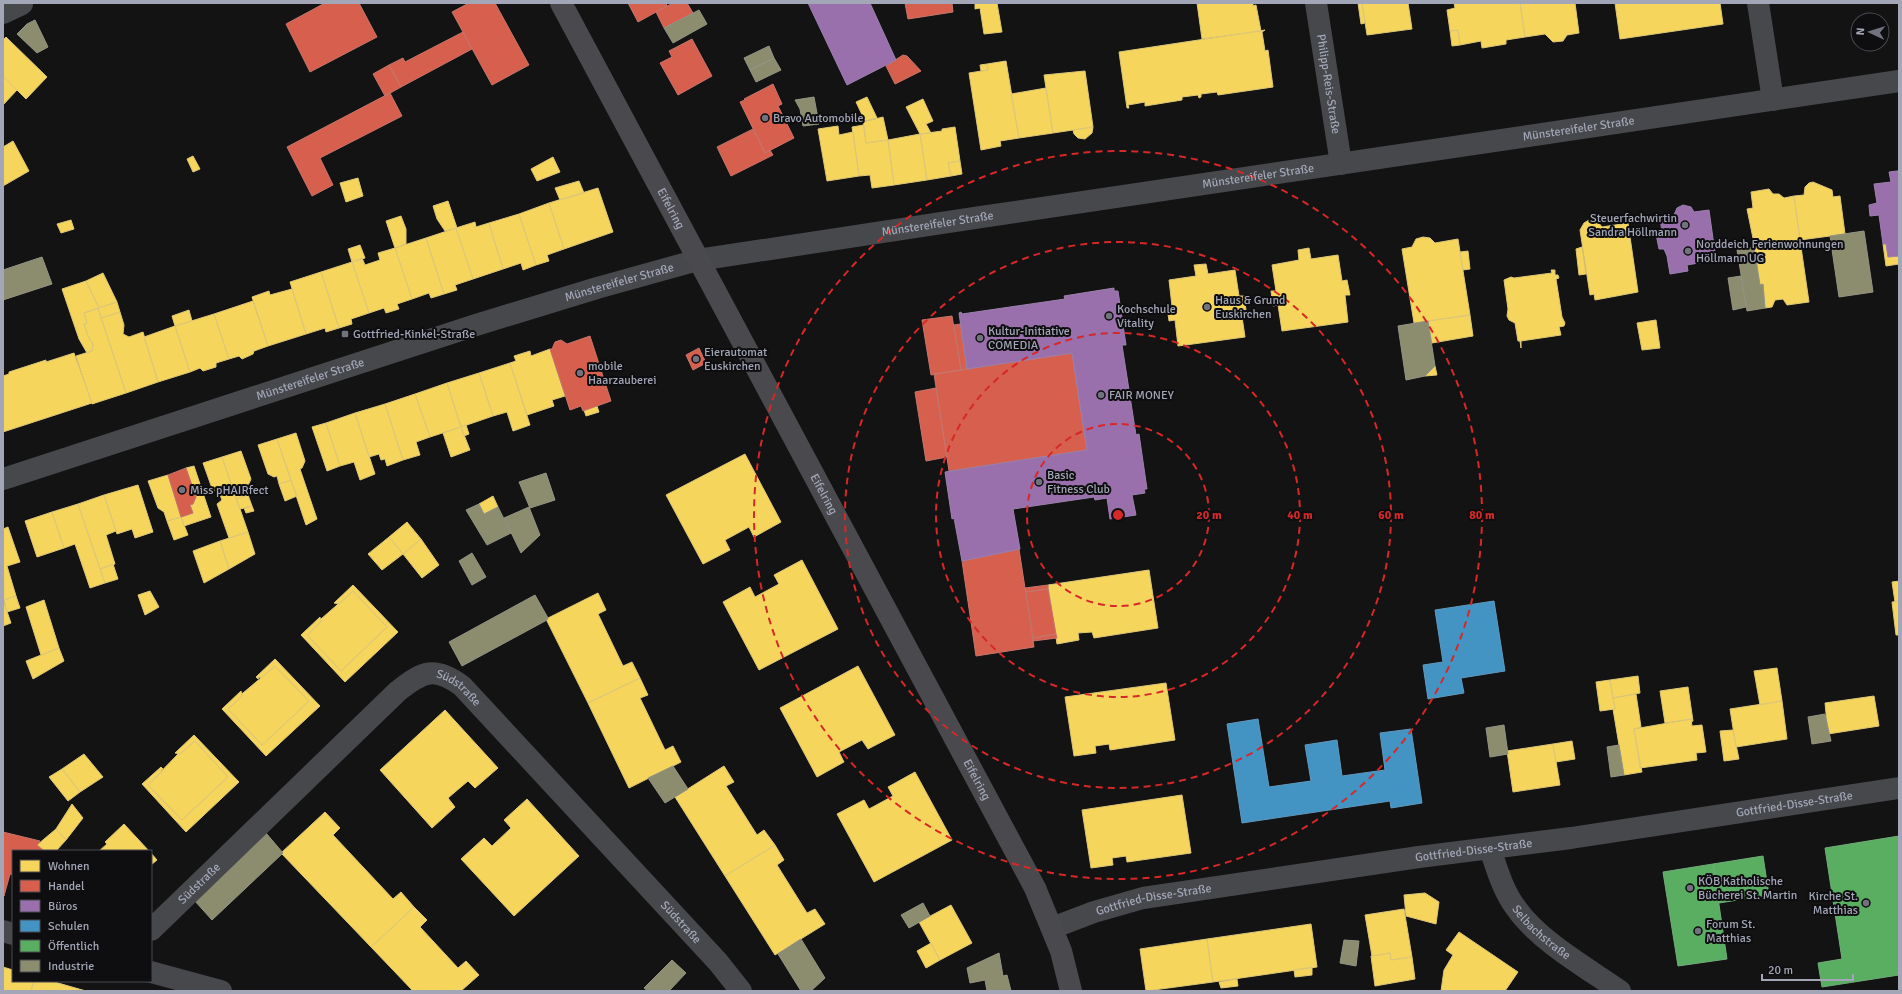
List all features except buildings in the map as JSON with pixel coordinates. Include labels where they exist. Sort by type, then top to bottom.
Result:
[{"type":"main road","name":"Eifelring","points":[[561,3],[920,678],[1018,856],[1052,928],[1061,951],[1071,991]]},
{"type":"street","name":"Philipp-Reis-Straße","points":[[1316,3],[1341,164]]},
{"type":"street","points":[[1758,3],[1773,100]]},
{"type":"street","name":"Münstereifeler Straße","points":[[3,479],[476,325],[604,286],[698,260],[1899,81]]},
{"type":"street","name":"Südstraße","points":[[152,929],[398,691],[417,677],[435,672],[451,678],[471,696],[718,962],[741,991]]},
{"type":"street","name":"Gottfried-Disse-Straße","points":[[1052,928],[1094,912],[1143,898],[1419,857],[1490,849],[1899,788]]},
{"type":"street","name":"Selbachstraße","points":[[1490,849],[1504,888],[1526,922],[1544,938],[1620,991]]},
{"type":"street","points":[[152,972],[221,991]]},
{"type":"place","name":"Bravo Automobile","points":[[765,118]]},
{"type":"place","name":"Steuerfachwirtin Sandra Höllmann","points":[[1685,225]]},
{"type":"place","name":"Norddeich Ferienwohnungen Höllmann UG","points":[[1688,251]]},
{"type":"place","name":"Haus & Grund Euskirchen","points":[[1207,307]]},
{"type":"place","name":"Kochschule Vitality","points":[[1109,316]]},
{"type":"place","name":"Gottfried-Kinkel-Straße","points":[[345,334]]},
{"type":"place","name":"Kultur-Initiative COMEDIA","points":[[980,338]]},
{"type":"place","name":"Eierautomat Euskirchen","points":[[696,359]]},
{"type":"place","name":"mobile Haarzauberei","points":[[580,373]]},
{"type":"place","name":"FAIR MONEY","points":[[1101,395]]},
{"type":"place","name":"Basic Fitness Club","points":[[1039,482]]},
{"type":"place","name":"Miss pHAIRfect","points":[[182,490]]},
{"type":"place","name":"KÖB Katholische Bücherei St. Martin","points":[[1690,888]]},
{"type":"place","name":"Kirche St. Matthias","points":[[1866,903]]},
{"type":"place","name":"Forum St. Matthias","points":[[1698,931]]}]
